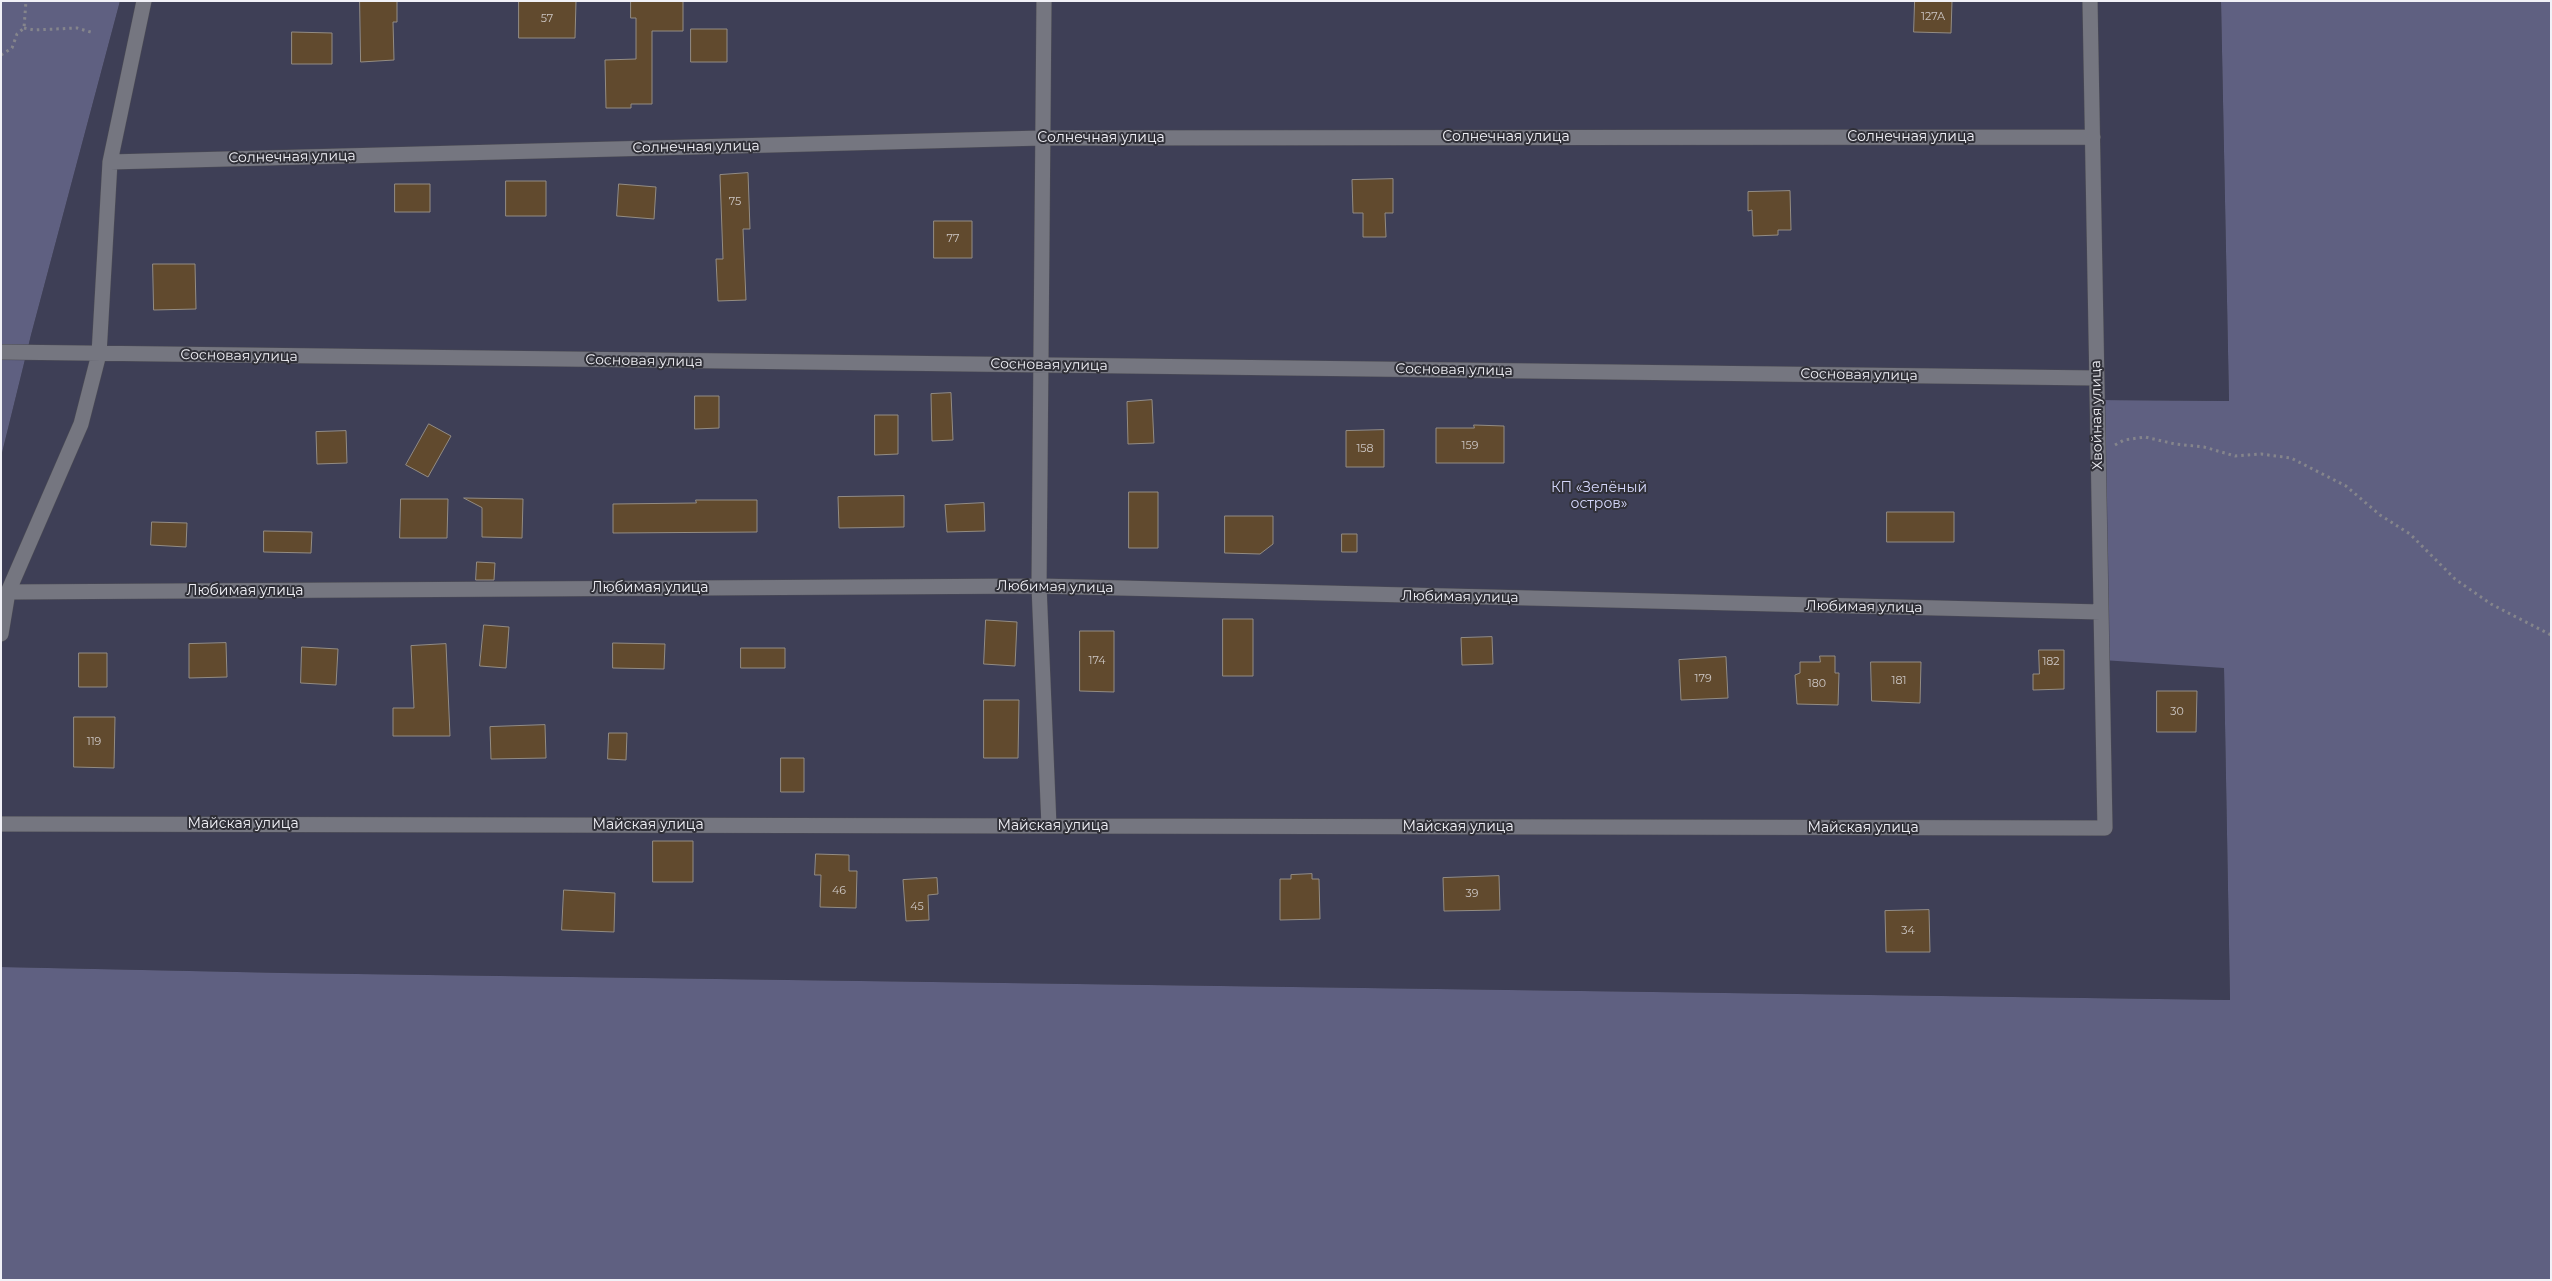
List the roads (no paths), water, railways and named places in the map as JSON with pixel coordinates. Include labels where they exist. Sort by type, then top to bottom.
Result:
[{"type":"street","points":[[1,634],[8,592],[81,424],[99,354],[110,162],[144,1]]},
{"type":"street","points":[[1044,1],[1039,586],[1049,826]]},
{"type":"street","name":"Хвойная улица","points":[[2090,1],[2105,828]]},
{"type":"street","name":"Солнечная улица","points":[[110,162],[1042,138],[2093,137]]},
{"type":"street","name":"Сосновая улица","points":[[1,352],[2096,378]]},
{"type":"street","name":"Любимая улица","points":[[8,592],[1039,586],[2101,612]]},
{"type":"street","name":"Майская улица","points":[[1,824],[2105,828]]},
{"type":"park label","name":"КП «Зелёный остров»","points":[[1599,496]]}]
